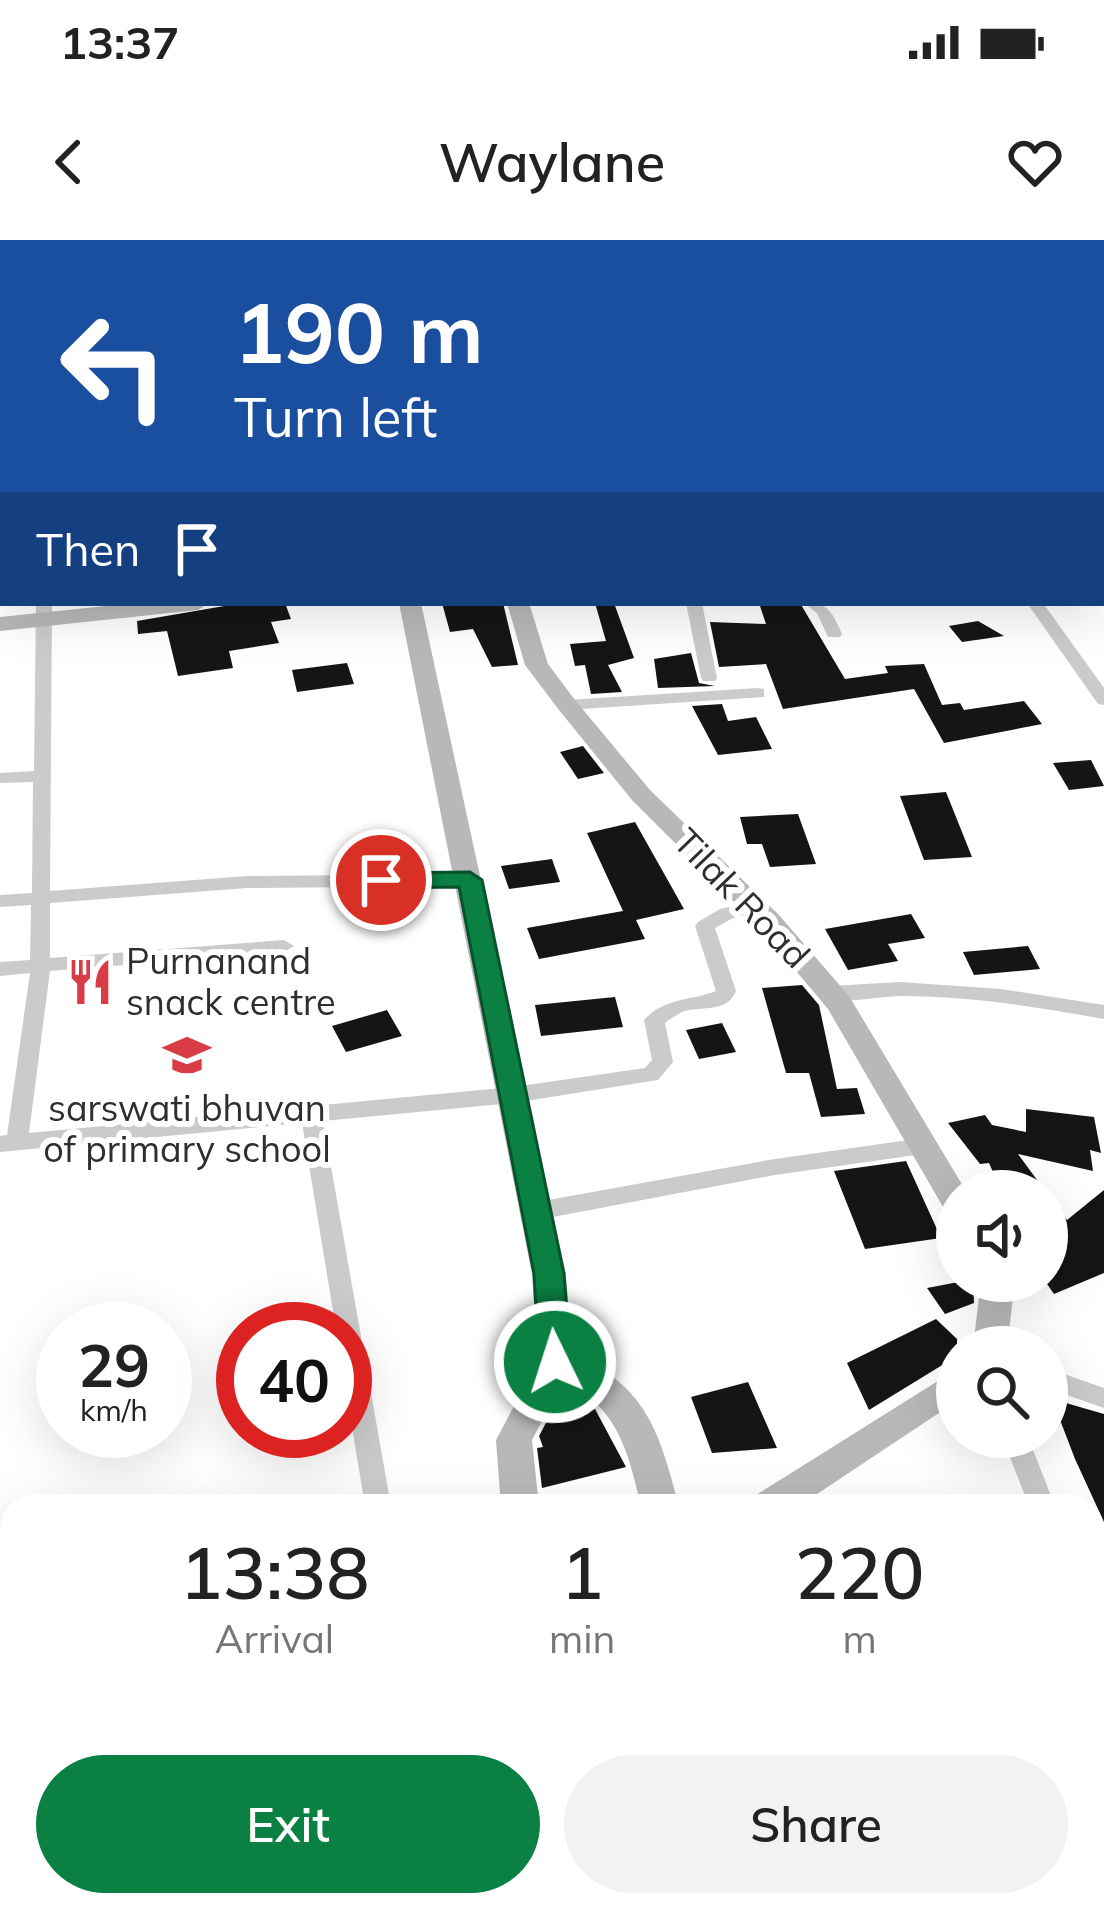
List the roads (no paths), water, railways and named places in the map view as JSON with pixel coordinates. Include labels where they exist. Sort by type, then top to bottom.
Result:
[{"type":"street","points":[[0,624],[43,611],[140,606]]},
{"type":"street","points":[[411,606],[549,1274],[555,1362],[514,1440],[519,1494]]},
{"type":"street","name":"Tilak Road","points":[[519,606],[537,665],[641,795],[756,908],[830,993],[937,1170]]},
{"type":"street","points":[[695,606],[709,678]]},
{"type":"street","points":[[815,606],[834,634]]},
{"type":"street","points":[[1037,606],[1104,700]]},
{"type":"street","points":[[43,611],[40,966],[8,1143],[513,1095],[651,1075],[663,1063],[654,1020],[676,1006],[724,999],[726,991],[705,926],[756,908]]},
{"type":"street","points":[[567,705],[758,693]]},
{"type":"street","points":[[0,778],[39,776]]},
{"type":"street","points":[[0,902],[247,882],[470,880]]},
{"type":"street","points":[[0,969],[284,946]]},
{"type":"street","points":[[830,993],[901,985],[965,988],[1104,1012]]},
{"type":"street","points":[[311,1114],[376,1494]]},
{"type":"street","points":[[536,1210],[775,1166],[923,1146]]},
{"type":"street","points":[[555,1362],[592,1376],[628,1406],[656,1494]]},
{"type":"street","points":[[1068,1385],[1104,1398]]},
{"type":"street","points":[[788,1494],[936,1396]]},
{"type":"street","points":[[1023,1458],[1037,1494]]},
{"type":"place","name":"Purnanand snack centre","points":[[90,982]]},
{"type":"place","name":"sarswati bhuvan of primary school","points":[[187,1055]]}]
